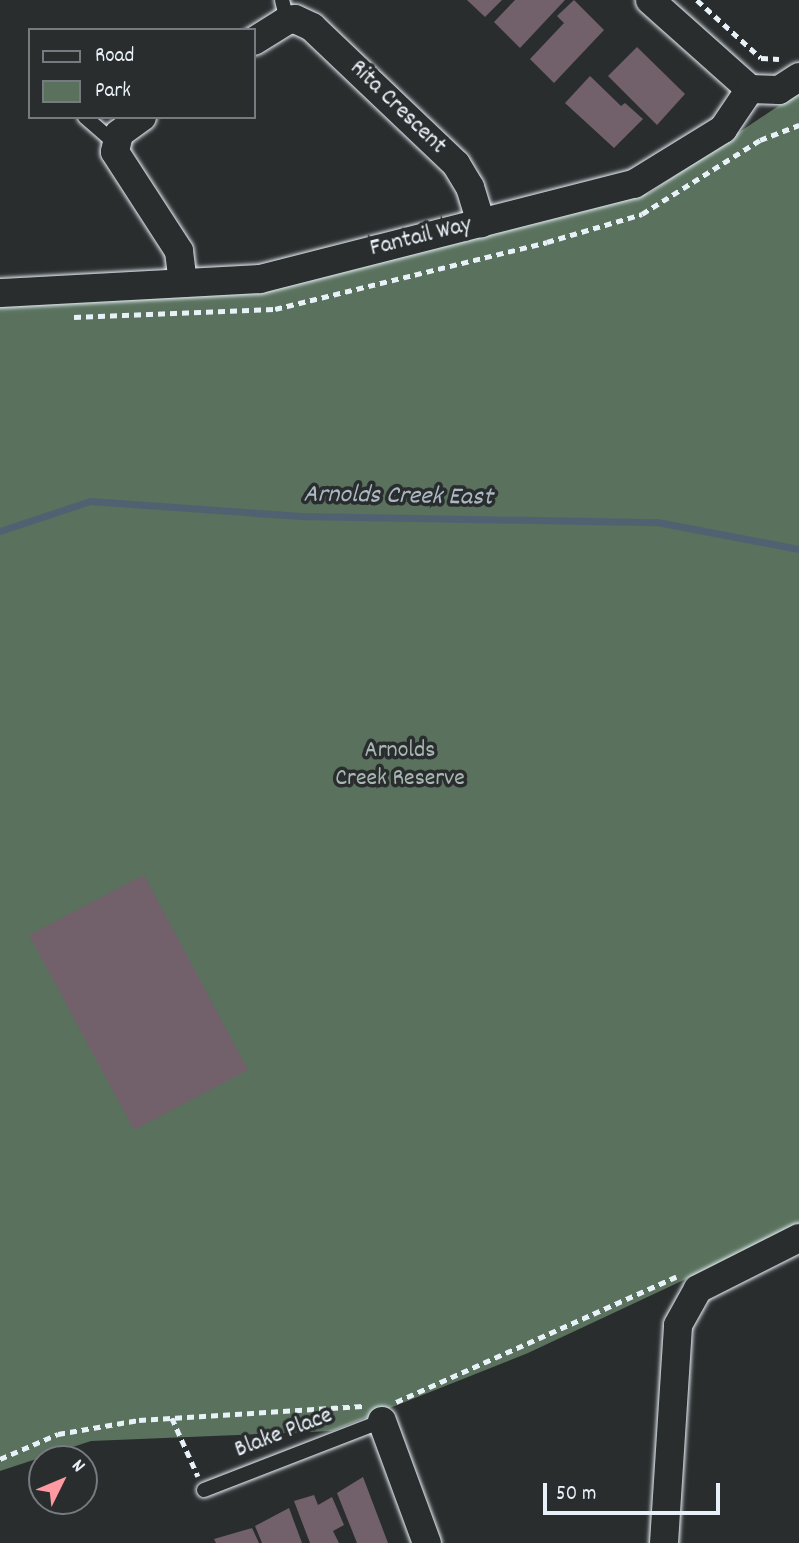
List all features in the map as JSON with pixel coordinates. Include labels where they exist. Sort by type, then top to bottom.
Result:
[{"type":"street","points":[[650,0],[750,89],[779,90],[795,65]]},
{"type":"street","name":"Rita Crescent","points":[[256,39],[284,10],[312,27],[456,164],[470,187],[481,223]]},
{"type":"street","name":"Fantail Way","points":[[0,293],[260,279],[634,184],[657,173],[723,129],[750,89]]},
{"type":"street","points":[[140,119],[115,143],[119,162],[179,251],[183,283]]},
{"type":"street","points":[[664,1543],[678,1325],[698,1289],[799,1238]]},
{"type":"street","points":[[382,1410],[427,1543]]},
{"type":"lane","points":[[87,119],[115,143]]},
{"type":"lane","name":"Blake Place","points":[[204,1490],[382,1410]]},
{"type":"path","points":[[697,0],[761,58],[782,60],[795,65]]},
{"type":"path","points":[[0,1459],[58,1434],[172,1418],[382,1410],[682,1273]]},
{"type":"path","points":[[172,1418],[204,1490]]},
{"type":"green space","name":"Arnolds Creek Reserve","points":[[799,92],[799,1226],[528,1353],[332,1431],[91,1441],[79,1445],[28,1445],[28,1462],[0,1471],[0,305],[261,291],[649,193]]},
{"type":"building","points":[[467,0],[502,0],[485,17]]},
{"type":"building","points":[[515,0],[565,0],[520,48],[494,22]]},
{"type":"building","points":[[574,0],[604,30],[554,83],[530,59],[564,23],[557,16]]},
{"type":"building","points":[[637,47],[685,94],[657,125],[608,76]]},
{"type":"building","points":[[590,76],[621,106],[625,103],[643,119],[614,148],[565,103]]},
{"type":"building","points":[[144,875],[248,1070],[134,1130],[29,935]]},
{"type":"building","points":[[363,1477],[388,1543],[357,1543],[337,1493]]},
{"type":"building","points":[[314,1495],[318,1505],[332,1497],[344,1525],[333,1531],[339,1543],[310,1543],[294,1501]]},
{"type":"building","points":[[289,1508],[302,1543],[262,1543],[255,1526]]},
{"type":"building","points":[[252,1528],[259,1543],[216,1543],[214,1539]]},
{"type":"waterway","name":"Arnolds Creek East","points":[[0,531],[90,501],[300,516],[657,522],[799,549]]}]
